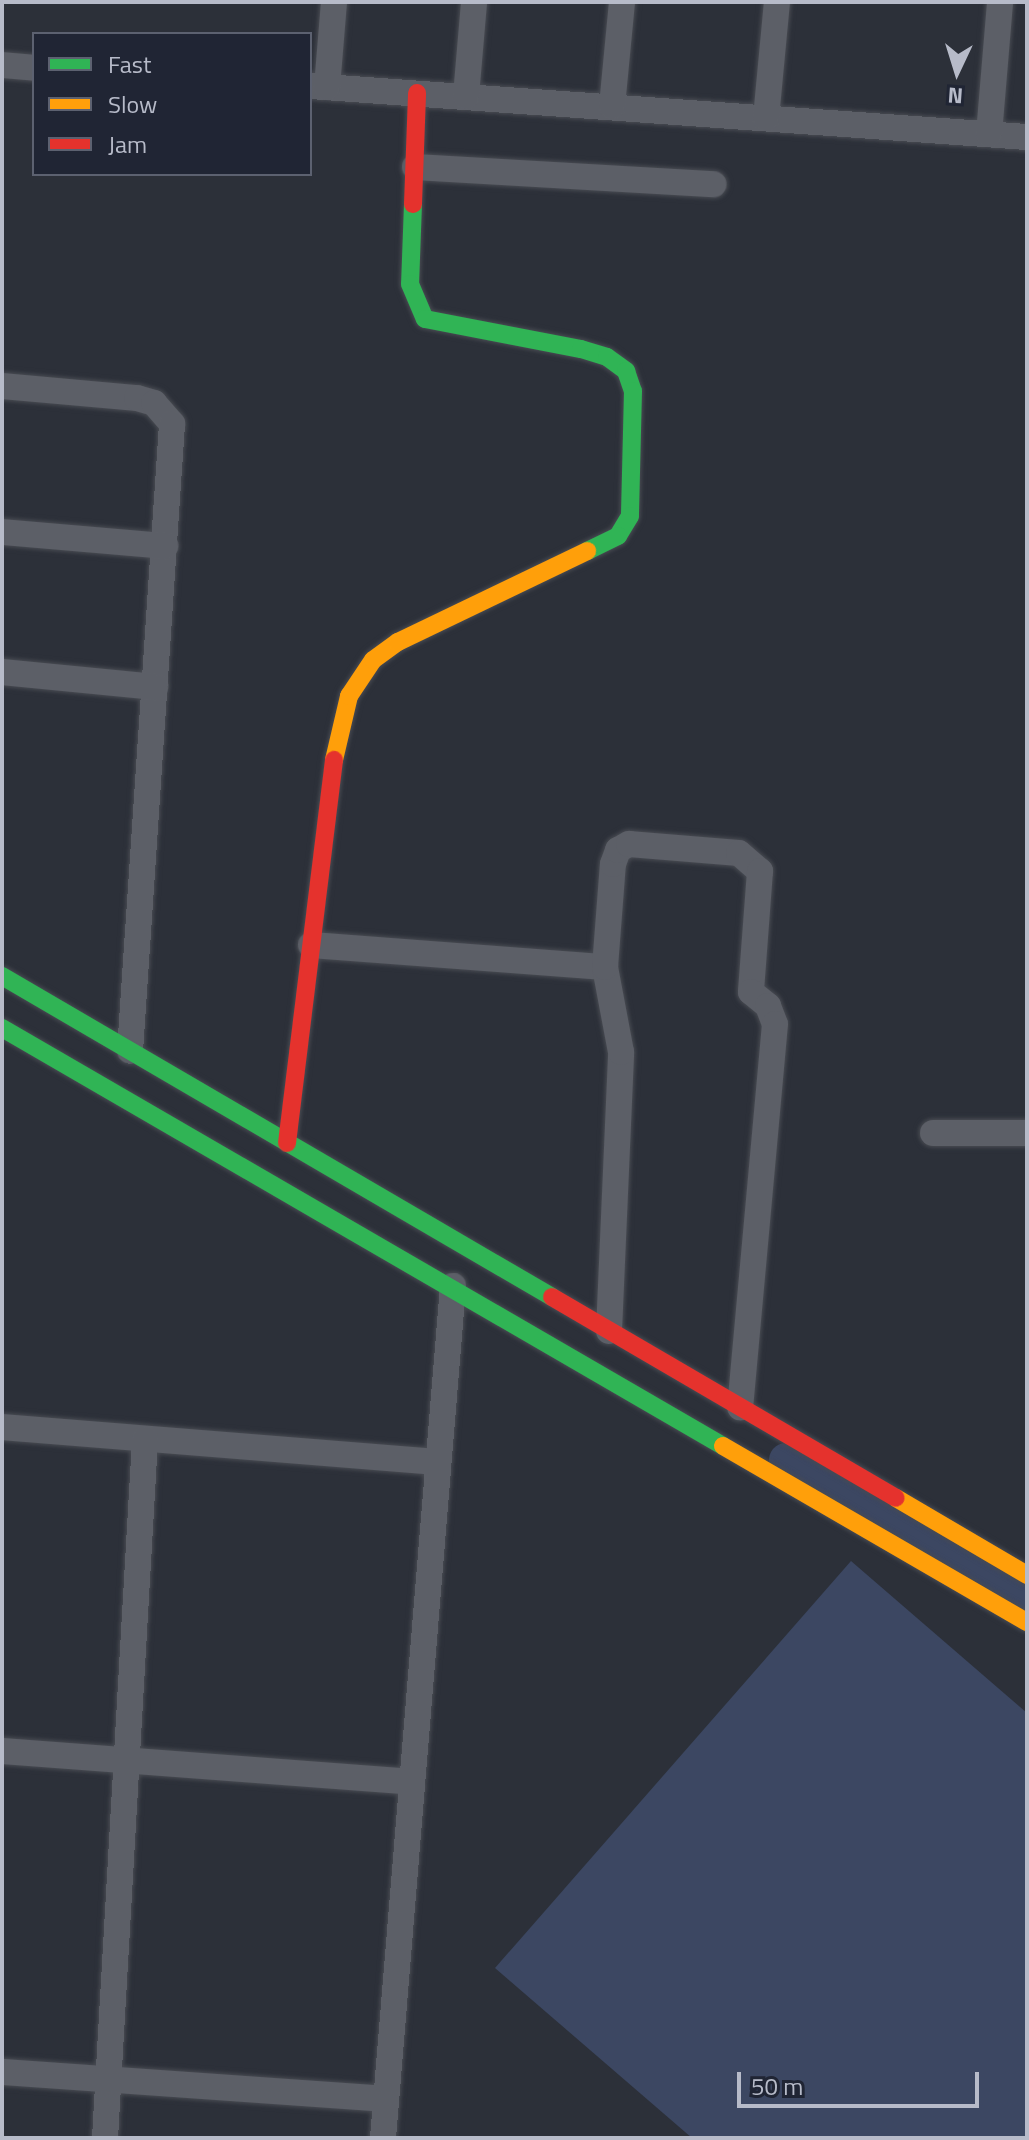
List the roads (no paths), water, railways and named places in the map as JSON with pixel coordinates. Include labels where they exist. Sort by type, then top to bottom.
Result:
[{"type":"street","points":[[334,2],[319,86],[1027,137]]},
{"type":"street","points":[[466,96],[474,2]]},
{"type":"street","points":[[612,106],[622,2]]},
{"type":"street","points":[[766,118],[777,2]]},
{"type":"street","points":[[989,134],[1000,2]]},
{"type":"street","points":[[2,65],[32,68]]},
{"type":"street","points":[[287,1143],[333,766],[349,696],[373,660],[398,642],[618,536],[630,516],[634,492],[633,391],[626,371],[607,357],[581,349],[425,319],[410,284],[417,93]]},
{"type":"street","points":[[415,167],[714,184]]},
{"type":"street","points":[[2,386],[137,398],[167,412],[173,436],[130,1051]]},
{"type":"street","points":[[2,532],[165,546]]},
{"type":"street","points":[[2,672],[155,687]]},
{"type":"street","points":[[609,1331],[621,1052],[605,967],[618,850],[643,843],[739,853],[752,859],[761,885],[751,992],[773,1013],[775,1032],[740,1407]]},
{"type":"street","points":[[311,945],[605,967]]},
{"type":"street","points":[[2,976],[1027,1575]]},
{"type":"street","points":[[2,1028],[453,1286],[1027,1622]]},
{"type":"street","points":[[933,1133],[1027,1133]]},
{"type":"street","points":[[383,2138],[453,1286]]},
{"type":"street","points":[[2,1427],[437,1462]]},
{"type":"street","points":[[105,2138],[145,1439]]},
{"type":"street","points":[[2,1751],[410,1782]]},
{"type":"street","points":[[2,2072],[385,2099]]},
{"type":"water","points":[[851,1561],[1027,1713],[1027,2138],[692,2138],[495,1968]]},
{"type":"waterway","points":[[786,1460],[1027,1599]]}]
